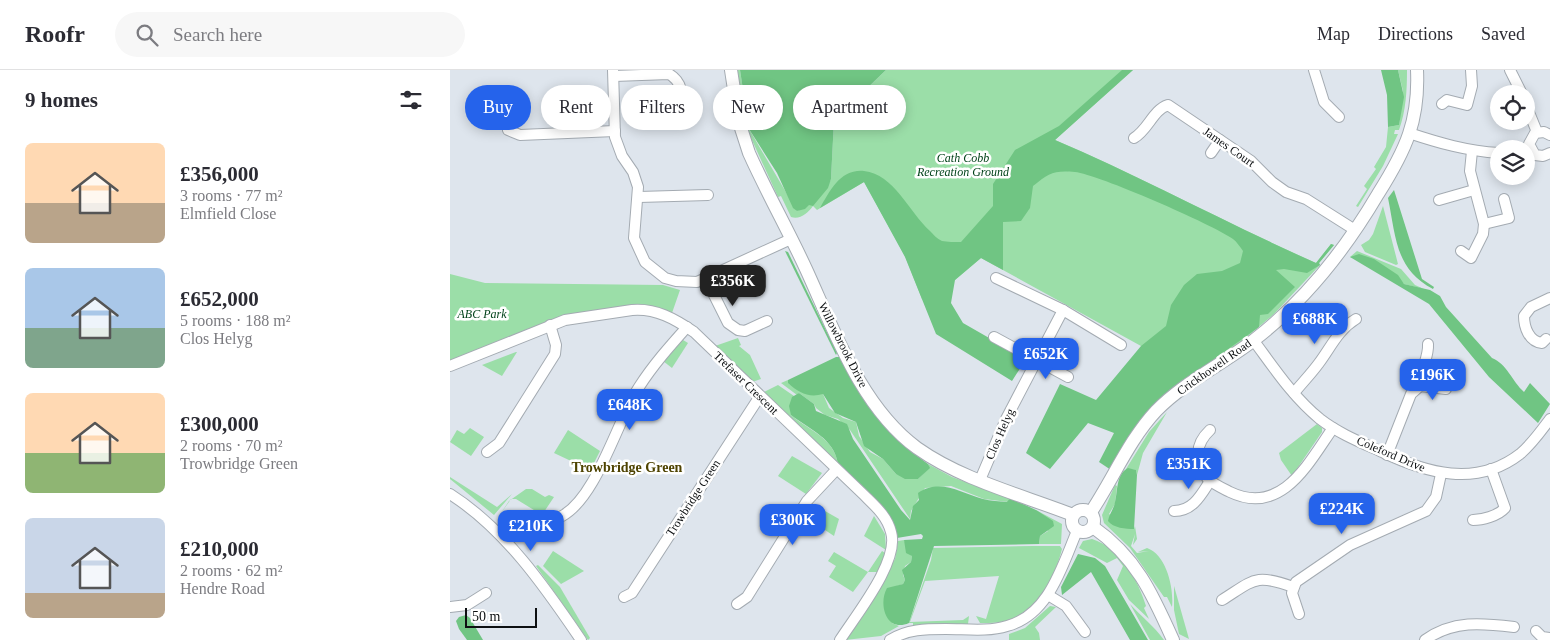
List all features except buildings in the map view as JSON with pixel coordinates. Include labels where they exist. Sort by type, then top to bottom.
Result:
[{"type":"street","name":"Willowbrook Drive","points":[[731,70],[736,110],[743,138],[759,176],[855,371],[877,407],[896,430],[916,447],[940,462],[980,480],[1074,515]]},
{"type":"street","points":[[1314,70],[1324,102],[1339,117]]},
{"type":"street","name":"Crickhowell Road","points":[[1091,512],[1132,443],[1156,411],[1187,386],[1254,341],[1305,294],[1355,230],[1396,162],[1410,133],[1416,98],[1417,70]]},
{"type":"street","points":[[1442,104],[1447,100],[1467,105],[1472,86],[1471,70]]},
{"type":"street","points":[[1510,70],[1518,85]]},
{"type":"street","points":[[680,85],[675,77],[670,74],[613,73],[615,131],[622,156],[636,178],[638,197],[634,238],[646,262],[655,272],[676,281],[697,282],[791,239]]},
{"type":"street","name":"James Court","points":[[1134,138],[1143,133],[1161,107],[1168,105],[1251,161],[1279,187],[1293,195],[1306,199],[1355,230]]},
{"type":"street","points":[[1535,127],[1537,132]]},
{"type":"street","points":[[508,130],[520,135],[615,131]]},
{"type":"street","points":[[1530,140],[1537,132],[1544,132],[1550,135]]},
{"type":"street","points":[[1410,133],[1445,146],[1490,152]]},
{"type":"street","points":[[1211,153],[1220,140]]},
{"type":"street","points":[[1461,251],[1472,258],[1483,234],[1484,224],[1470,171],[1472,151]]},
{"type":"street","points":[[1535,154],[1549,157]]},
{"type":"street","points":[[1440,200],[1474,190]]},
{"type":"street","points":[[638,197],[708,196]]},
{"type":"street","points":[[1484,224],[1509,218],[1504,199]]},
{"type":"street","points":[[996,278],[1064,310],[1121,345]]},
{"type":"street","points":[[706,279],[728,323],[732,326],[745,331],[767,321]]},
{"type":"street","points":[[1546,339],[1542,343],[1537,343],[1531,337],[1526,330],[1524,316],[1531,307],[1550,298]]},
{"type":"street","name":"Trefaser Crescent","points":[[450,366],[565,320],[641,309],[664,314],[688,327],[880,512],[892,532],[893,546],[886,566],[840,640]]},
{"type":"street","name":"Clos Helyg","points":[[980,480],[1006,419],[1064,310]]},
{"type":"street","points":[[1294,393],[1319,363],[1333,339],[1347,324],[1356,318]]},
{"type":"street","points":[[486,452],[499,443],[555,354],[556,345],[550,325]]},
{"type":"street","points":[[562,516],[574,509],[594,476],[639,387],[654,364],[688,327]]},
{"type":"street","points":[[994,337],[1068,377]]},
{"type":"street","name":"Coleford Drive","points":[[1254,341],[1294,393],[1320,419],[1333,428],[1387,455],[1441,474],[1472,474],[1491,469],[1520,454],[1550,419]]},
{"type":"street","points":[[1387,455],[1411,394],[1420,386],[1421,369],[1429,351],[1428,344]]},
{"type":"street","points":[[1420,386],[1446,389]]},
{"type":"street","name":"Trowbridge Green","points":[[624,597],[632,593],[760,396]]},
{"type":"street","points":[[1210,430],[1201,438],[1198,451],[1202,468],[1210,481],[1236,494],[1252,498],[1281,491],[1300,475],[1333,428]]},
{"type":"street","points":[[1473,520],[1480,520],[1502,512],[1504,508],[1491,469]]},
{"type":"street","points":[[737,604],[747,597],[807,501],[836,470]]},
{"type":"street","points":[[1299,614],[1293,600],[1293,587],[1302,576],[1350,545],[1426,511],[1436,497],[1441,474]]},
{"type":"street","points":[[1174,511],[1182,511],[1191,506],[1210,481]]},
{"type":"street","points":[[450,494],[487,523],[523,561],[550,595],[581,640]]},
{"type":"street","points":[[1083,510],[1091,512],[1094,519],[1093,527],[1084,532],[1078,531],[1072,522],[1074,515],[1083,510]]},
{"type":"street","points":[[1093,527],[1117,544],[1139,571],[1173,640]]},
{"type":"street","points":[[890,640],[898,635],[920,630],[991,629],[1005,627],[1021,621],[1048,595],[1078,531]]},
{"type":"street","points":[[1222,600],[1248,582],[1257,580],[1274,580],[1293,587]]},
{"type":"street","points":[[450,608],[467,605],[486,593]]},
{"type":"street","points":[[1048,595],[1066,606],[1085,632]]},
{"type":"street","points":[[1425,640],[1442,630],[1475,622],[1514,626]]},
{"type":"street","points":[[991,629],[992,640]]},
{"type":"street","points":[[1536,631],[1542,637],[1550,638]]},
{"type":"green space","name":"Cath Cobb Recreation Ground","points":[[736,70],[740,70],[742,85],[739,85]]},
{"type":"green space","points":[[740,70],[886,70],[870,85],[793,85],[793,130],[833,130],[831,179],[828,188],[813,206],[809,205],[805,209],[797,211],[793,208],[777,173],[750,130],[783,130],[783,85],[742,85]]},
{"type":"green space","name":"Cath Cobb Recreation Ground","points":[[886,70],[1133,70],[1055,140],[1316,263],[1331,244],[1334,245],[1319,263],[1320,265],[1274,314],[1242,341],[1184,381],[1141,346],[981,258],[955,280],[922,299],[905,256],[864,182],[817,210],[813,206],[798,218],[791,217],[781,196],[778,197],[747,130],[750,130],[797,211],[817,198],[825,190],[831,179],[833,130],[906,130],[906,85],[870,85]]},
{"type":"green space","points":[[1122,70],[1133,70],[1055,140],[1316,263],[1331,244],[1334,245],[1319,263],[1320,265],[1307,273],[1284,269],[1276,270],[1295,287],[1268,314],[1260,315],[1259,327],[1192,375],[1111,470],[1099,462],[1114,433],[1088,423],[1050,469],[1026,453],[1060,384],[1096,400],[1141,346],[1166,326],[1171,305],[1184,285],[1197,274],[1222,271],[1240,263],[1243,251],[1236,242],[1222,232],[1180,212],[1106,181],[1075,172],[1052,173],[1043,178],[1033,186],[1030,208],[1021,221],[1003,222],[1003,270],[981,258],[955,280],[951,303],[963,323],[1026,359],[1012,381],[936,334],[905,257],[864,182],[820,208],[832,188],[842,177],[856,171],[864,171],[875,174],[893,186],[922,223],[938,239],[961,242],[993,206],[993,184],[1015,150],[1059,126]]},
{"type":"green space","points":[[1381,70],[1398,70],[1404,97],[1399,125],[1388,127],[1387,95]]},
{"type":"green space","points":[[1398,70],[1407,70],[1407,85],[1401,123],[1399,130],[1395,130],[1394,134],[1398,134],[1383,166],[1358,207],[1356,206],[1367,189],[1364,186],[1376,169],[1374,167],[1386,147],[1388,127],[1399,125],[1403,91]]},
{"type":"green space","points":[[1394,190],[1422,279],[1434,287],[1433,289],[1420,281],[1411,272],[1399,251],[1388,198]]},
{"type":"green space","points":[[1383,206],[1398,264],[1396,265],[1365,252],[1361,245],[1369,240],[1373,234]]},
{"type":"green space","points":[[785,251],[788,252],[837,353],[836,355]]},
{"type":"green space","points":[[1357,251],[1401,269],[1415,285],[1424,289],[1404,284],[1389,270],[1350,257]]},
{"type":"green space","points":[[1359,254],[1374,259],[1398,275],[1404,284],[1430,290],[1440,296],[1446,307],[1492,358],[1506,368],[1524,392],[1530,383],[1550,404],[1538,423],[1489,377],[1429,304],[1350,257]]},
{"type":"green space","name":"ABC Park","points":[[450,274],[485,283],[663,285],[680,290],[672,313],[664,310],[564,316],[450,362]]},
{"type":"green space","points":[[738,338],[741,345],[739,346],[750,355],[761,379],[752,382],[715,346]]},
{"type":"green space","points":[[683,340],[688,343],[672,368],[663,361]]},
{"type":"green space","points":[[516,352],[502,376],[482,365]]},
{"type":"green space","points":[[836,357],[841,357],[867,403],[888,429],[928,464],[930,468],[918,479],[905,479],[896,474],[883,459],[864,446],[856,422],[835,413],[823,394],[804,394],[788,383],[788,380]]},
{"type":"green space","points":[[788,380],[789,384],[823,394],[829,408],[843,418],[856,422],[859,436],[870,452],[883,459],[896,474],[918,479],[929,468],[928,464],[952,477],[1010,498],[1008,502],[984,499],[951,486],[925,488],[911,511],[910,519],[850,430],[838,419],[825,415],[799,393],[797,395],[781,383]]},
{"type":"green space","points":[[778,385],[794,396],[791,415],[826,441],[836,455],[838,464],[762,393]]},
{"type":"green space","points":[[799,393],[814,404],[816,411],[847,424],[853,439],[901,510],[910,520],[913,506],[919,500],[918,493],[934,487],[942,487],[989,500],[1007,502],[1010,498],[1036,510],[1053,521],[1054,526],[1040,536],[1039,544],[934,546],[909,623],[895,624],[886,615],[883,602],[884,595],[887,588],[903,584],[905,580],[902,570],[911,562],[912,556],[906,553],[904,540],[922,539],[923,536],[921,534],[897,538],[889,520],[838,464],[832,447],[820,435],[791,415],[789,406],[792,397]]},
{"type":"green space","points":[[1167,412],[1143,453],[1137,475],[1136,470],[1126,469],[1149,432]]},
{"type":"green space","points":[[1317,424],[1322,428],[1322,432],[1292,476],[1281,460],[1279,453]]},
{"type":"green space","points":[[470,428],[484,437],[471,456],[450,442],[457,430],[464,434]]},
{"type":"green space","points":[[568,430],[600,451],[590,471],[576,459],[571,461],[554,453]]},
{"type":"green space","points":[[792,456],[822,473],[806,494],[778,476]]},
{"type":"green space","points":[[1128,468],[1136,470],[1137,475],[1134,529],[1116,527],[1108,521],[1114,505],[1119,478]]},
{"type":"green space","points":[[450,477],[497,507],[512,494],[494,515],[450,479]]},
{"type":"green space","points":[[1115,485],[1117,486],[1115,504],[1109,514],[1134,529],[1135,526],[1137,539],[1133,545],[1135,534],[1131,546],[1137,553],[1149,551],[1138,552],[1147,548],[1160,558],[1168,573],[1172,591],[1172,607],[1167,597],[1164,597],[1130,548],[1104,523],[1102,515]]},
{"type":"green space","points":[[526,489],[532,489],[545,497],[549,495],[554,497],[542,515],[516,499],[512,499]]},
{"type":"green space","points":[[818,507],[839,519],[834,536],[810,520]]},
{"type":"green space","points":[[1036,510],[1062,524],[1061,544],[1039,544],[1040,536],[1048,531]]},
{"type":"green space","points":[[874,516],[885,534],[886,550],[864,536]]},
{"type":"green space","points":[[1092,539],[1112,550],[1127,566],[1143,596],[1146,606],[1144,608],[1149,619],[1129,600],[1117,580],[1123,566],[1117,558],[1107,563],[1079,548],[1083,541]]},
{"type":"green space","points":[[904,540],[912,556],[911,562],[905,566],[903,575],[905,580],[903,584],[897,586],[892,623],[899,626],[881,636],[845,640],[895,559],[898,541]]},
{"type":"green space","points":[[1060,546],[1062,549],[1046,589],[1032,606],[1024,612],[1006,621],[980,623],[976,616],[986,619],[999,576],[925,581],[910,622],[963,620],[969,616],[968,624],[913,625],[913,623],[909,623],[931,560],[933,548]]},
{"type":"green space","points":[[553,551],[584,571],[561,584],[543,566]]},
{"type":"green space","points":[[882,551],[888,555],[877,572],[868,572]]},
{"type":"green space","points":[[834,552],[868,572],[853,592],[829,577],[836,566],[828,561]]},
{"type":"green space","points":[[1078,554],[1095,558],[1105,566],[1148,640],[1130,640],[1091,572],[1062,595],[1061,587]]},
{"type":"green space","points":[[538,565],[560,587],[590,638],[588,640],[536,566]]},
{"type":"green space","points":[[1174,586],[1189,639],[1179,634],[1174,610]]},
{"type":"green space","points":[[1130,604],[1152,626],[1164,640],[1150,640]]},
{"type":"green space","points":[[1050,606],[1056,607],[1035,627],[1039,633],[1040,640],[1009,640],[1009,634],[1025,628]]},
{"type":"green space","points":[[466,615],[470,618],[483,640],[467,640],[459,629],[456,621],[459,617]]},
{"type":"district","name":"Trowbridge Green","points":[[627,467]]}]
